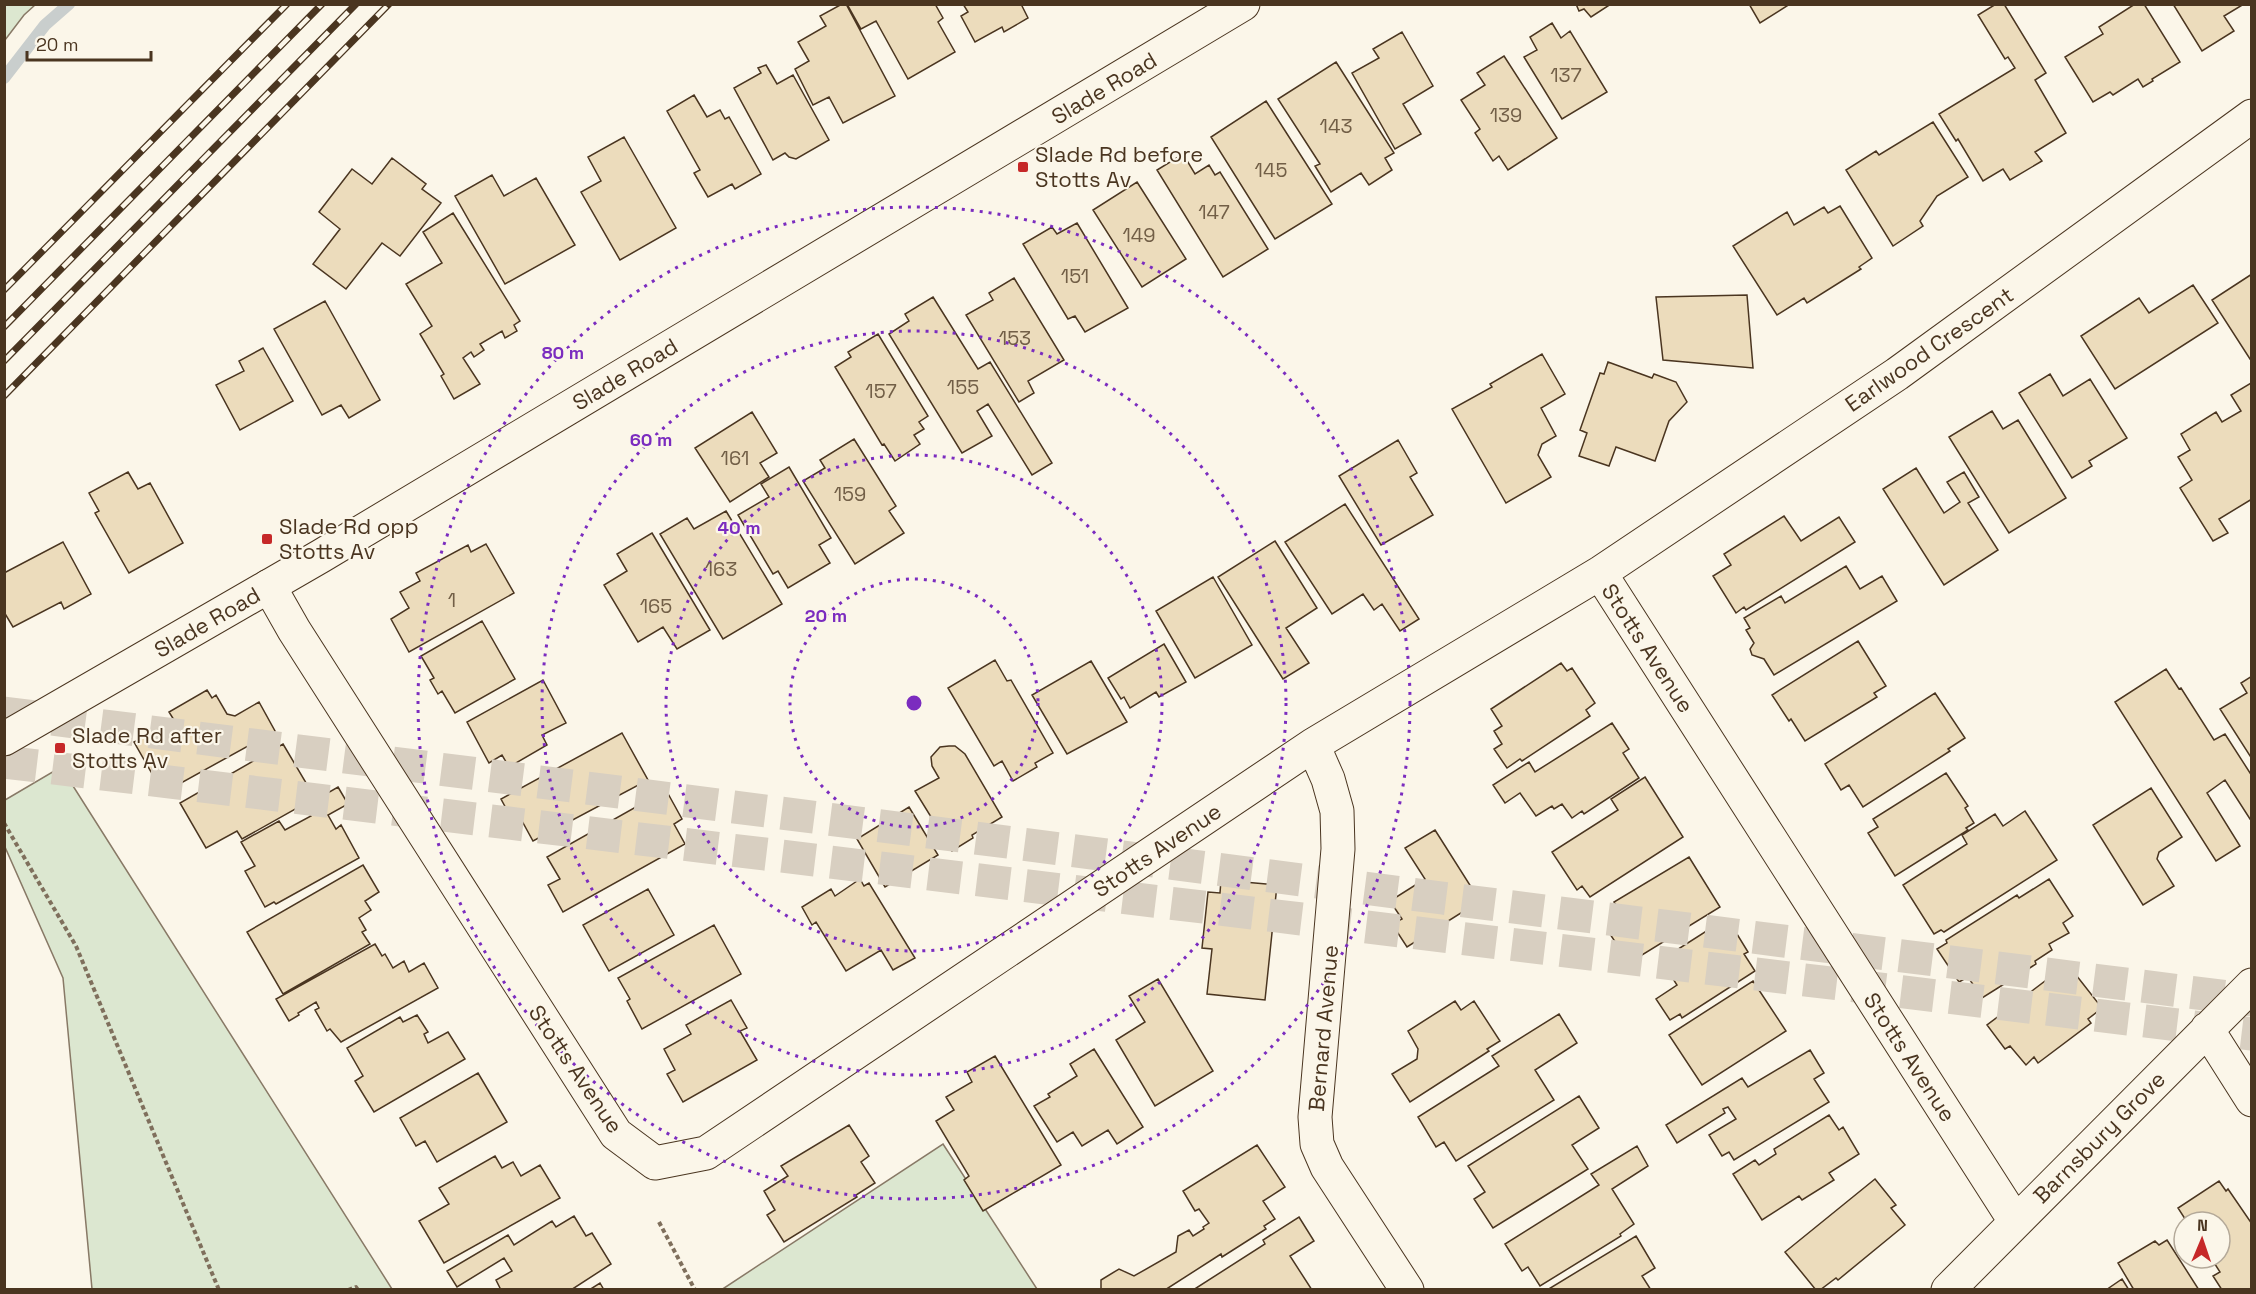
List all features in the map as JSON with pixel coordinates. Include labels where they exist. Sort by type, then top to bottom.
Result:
[{"type":"street","name":"Slade Road","points":[[4,739],[269,586],[1243,4]]},
{"type":"street","name":"Earlwood Crescent","points":[[1600,573],[1897,374],[2252,116]]},
{"type":"street","name":"Stotts Avenue","points":[[269,586],[301,640],[616,1134],[655,1163],[706,1154],[1313,745],[1600,573],[2015,1221]]},
{"type":"street","name":"Bernard Avenue","points":[[1313,745],[1328,779],[1337,811],[1338,849],[1315,1117],[1317,1144],[1327,1167],[1407,1290]]},
{"type":"street","name":"Barnsbury Grove","points":[[1948,1290],[2252,985]]},
{"type":"street","points":[[2208,1029],[2252,1100]]},
{"type":"path","points":[[4,823],[76,946],[219,1290]]},
{"type":"path","points":[[659,1222],[695,1290]]},
{"type":"path","points":[[348,1290],[356,1287],[358,1290]]},
{"type":"green space","points":[[5,4],[35,5],[24,15],[5,40]]},
{"type":"green space","points":[[61,767],[392,1289],[92,1289],[63,978],[5,847],[5,800]]},
{"type":"green space","points":[[943,1144],[1037,1289],[721,1290]]},
{"type":"building","points":[[846,4],[895,96],[843,123],[829,97],[813,105],[795,69],[809,61],[798,42],[826,26],[820,16]]},
{"type":"building","points":[[847,4],[935,4],[943,18],[938,22],[955,52],[908,79],[876,21],[861,29]]},
{"type":"building","points":[[963,4],[1021,4],[1028,18],[1004,32],[1002,27],[975,42],[961,16],[968,12]]},
{"type":"building","points":[[1576,4],[1611,4],[1591,17],[1584,9],[1579,11]]},
{"type":"building","points":[[1749,4],[1790,4],[1760,23]]},
{"type":"building","points":[[1996,4],[2004,4],[2046,73],[2035,80],[2066,133],[2035,152],[2042,161],[2010,180],[2003,169],[1983,181],[1958,139],[1956,141],[1939,114],[2015,68],[2008,57],[2005,59],[1978,15]]},
{"type":"building","points":[[2135,4],[2144,4],[2180,62],[2143,87],[2138,79],[2113,95],[2110,92],[2093,102],[2065,57],[2103,34],[2099,27]]},
{"type":"building","points":[[2173,4],[2244,4],[2224,16],[2234,31],[2202,51]]},
{"type":"building","points":[[1552,23],[1561,38],[1570,31],[1607,92],[1562,119],[1524,57],[1537,50],[1530,37]]},
{"type":"building","points":[[1402,32],[1433,86],[1403,104],[1421,134],[1395,149],[1352,73],[1379,58],[1373,49]]},
{"type":"building","points":[[1504,56],[1557,138],[1508,170],[1499,156],[1493,161],[1475,133],[1480,129],[1461,100],[1485,85],[1477,73]]},
{"type":"building","points":[[1336,62],[1394,153],[1385,158],[1392,170],[1369,185],[1361,173],[1331,192],[1315,166],[1320,164],[1278,99]]},
{"type":"building","points":[[766,65],[777,84],[793,75],[829,140],[796,159],[785,153],[773,160],[734,88],[761,73],[758,68]]},
{"type":"building","points":[[694,95],[707,117],[720,110],[725,119],[729,117],[761,174],[735,189],[732,184],[708,197],[694,173],[700,170],[667,111]]},
{"type":"building","points":[[1266,101],[1332,204],[1275,239],[1211,137]]},
{"type":"building","points":[[1933,122],[1968,177],[1937,196],[1920,221],[1923,226],[1893,246],[1846,170],[1876,151],[1879,155]]},
{"type":"building","points":[[624,137],[676,228],[620,260],[581,192],[601,181],[588,157]]},
{"type":"building","points":[[1183,154],[1195,174],[1209,165],[1215,175],[1220,172],[1268,249],[1223,277],[1157,170]]},
{"type":"building","points":[[392,158],[426,184],[422,189],[441,203],[400,256],[382,243],[346,289],[313,264],[340,229],[319,212],[352,169],[372,184]]},
{"type":"building","points":[[492,175],[504,196],[536,178],[575,245],[505,284],[455,196]]},
{"type":"building","points":[[1137,182],[1186,259],[1142,287],[1093,210]]},
{"type":"building","points":[[1840,206],[1872,258],[1859,267],[1861,269],[1807,303],[1804,298],[1777,315],[1733,246],[1787,212],[1794,225],[1824,207],[1828,213]]},
{"type":"building","points":[[453,213],[520,321],[514,325],[517,331],[505,338],[502,331],[480,344],[484,350],[474,357],[471,352],[463,358],[480,384],[454,399],[441,376],[444,374],[420,334],[432,326],[406,284],[442,263],[423,232]]},
{"type":"building","points":[[1077,223],[1128,308],[1085,332],[1075,316],[1068,319],[1023,244],[1052,227],[1057,234]]},
{"type":"building","points":[[2252,274],[2252,358],[2250,359],[2212,300]]},
{"type":"building","points":[[1014,278],[1064,360],[1028,381],[1034,393],[1019,402],[966,315],[993,300],[989,293]]},
{"type":"building","points":[[2193,285],[2218,323],[2115,389],[2081,336],[2139,298],[2149,313]]},
{"type":"building","points":[[1747,295],[1753,368],[1663,360],[1656,297]]},
{"type":"building","points":[[933,297],[978,369],[990,362],[1052,463],[1032,475],[988,404],[977,411],[992,436],[962,453],[889,334],[909,321],[905,314]]},
{"type":"building","points":[[325,301],[380,400],[349,418],[341,405],[322,415],[274,329]]},
{"type":"building","points":[[878,334],[928,416],[919,422],[924,429],[914,435],[920,444],[895,461],[884,444],[882,445],[835,367],[851,357],[848,352]]},
{"type":"building","points":[[263,348],[293,401],[240,430],[216,385],[244,371],[239,361]]},
{"type":"building","points":[[1542,354],[1565,394],[1541,408],[1556,436],[1542,444],[1538,455],[1551,477],[1506,503],[1452,409],[1492,387],[1490,384]]},
{"type":"building","points":[[1608,362],[1652,378],[1654,374],[1676,382],[1687,402],[1669,421],[1655,461],[1616,447],[1609,466],[1579,456],[1587,433],[1580,430],[1600,373],[1604,374]]},
{"type":"building","points":[[2050,374],[2063,396],[2090,379],[2127,438],[2089,461],[2092,466],[2072,478],[2019,393]]},
{"type":"building","points":[[2251,383],[2252,499],[2219,519],[2228,533],[2213,541],[2180,488],[2192,480],[2178,457],[2190,450],[2181,434],[2216,412],[2222,422],[2241,411],[2231,395]]},
{"type":"building","points":[[1992,411],[2003,429],[2018,420],[2066,498],[2009,533],[1949,437]]},
{"type":"building","points":[[752,412],[777,453],[760,463],[769,477],[730,502],[695,448]]},
{"type":"building","points":[[854,439],[896,506],[889,511],[904,533],[855,564],[803,481],[825,468],[820,460]]},
{"type":"building","points":[[1398,440],[1417,473],[1410,477],[1433,515],[1381,545],[1339,476]]},
{"type":"building","points":[[789,467],[831,538],[819,545],[830,563],[788,588],[778,571],[773,574],[738,515],[769,497],[761,484]]},
{"type":"building","points":[[1916,468],[1944,513],[1960,502],[1947,482],[1964,472],[1979,497],[1968,503],[1998,550],[1944,585],[1883,489]]},
{"type":"building","points":[[128,472],[138,489],[150,483],[183,543],[129,573],[95,513],[99,511],[89,493]]},
{"type":"building","points":[[1345,504],[1419,619],[1400,631],[1382,604],[1374,610],[1363,594],[1332,614],[1285,542]]},
{"type":"building","points":[[726,511],[782,604],[723,639],[660,534],[687,518],[694,529]]},
{"type":"building","points":[[1784,516],[1801,541],[1839,517],[1855,542],[1746,610],[1744,607],[1736,613],[1713,576],[1731,565],[1724,554]]},
{"type":"building","points":[[652,533],[710,630],[677,649],[663,627],[638,642],[604,585],[627,571],[617,554]]},
{"type":"building","points":[[1275,541],[1317,608],[1286,628],[1309,663],[1283,679],[1218,577]]},
{"type":"building","points":[[63,542],[91,594],[64,609],[61,602],[13,627],[4,612],[4,573]]},
{"type":"building","points":[[486,544],[514,593],[409,652],[391,619],[409,608],[400,592],[420,581],[416,573],[468,545],[471,552]]},
{"type":"building","points":[[1846,566],[1860,589],[1882,576],[1897,601],[1774,675],[1764,659],[1752,655],[1750,649],[1754,643],[1746,630],[1750,628],[1744,618],[1781,596],[1785,603]]},
{"type":"building","points":[[1213,577],[1252,645],[1195,678],[1156,611]]},
{"type":"building","points":[[482,621],[515,679],[455,713],[442,691],[438,694],[430,680],[434,678],[421,656]]},
{"type":"building","points":[[1858,641],[1886,686],[1874,693],[1877,697],[1805,741],[1772,695]]},
{"type":"building","points":[[1164,644],[1186,682],[1159,697],[1156,692],[1130,708],[1124,697],[1121,699],[1108,678]]},
{"type":"building","points":[[995,660],[1007,681],[1011,680],[1053,753],[1035,763],[1037,767],[1013,781],[1002,761],[994,766],[948,688]]},
{"type":"building","points":[[1091,661],[1127,722],[1067,754],[1032,695]]},
{"type":"building","points":[[1561,663],[1567,671],[1572,668],[1595,703],[1586,710],[1590,716],[1522,761],[1520,759],[1507,768],[1494,749],[1502,744],[1494,731],[1502,726],[1491,709]]},
{"type":"building","points":[[2166,669],[2214,740],[2225,734],[2252,776],[2252,818],[2250,819],[2225,780],[2207,793],[2240,846],[2216,861],[2115,702]]},
{"type":"building","points":[[2252,676],[2252,759],[2220,709],[2247,693],[2241,683]]},
{"type":"building","points":[[543,680],[566,723],[542,735],[547,745],[509,767],[502,755],[489,763],[467,722]]},
{"type":"building","points":[[207,690],[212,698],[216,695],[227,714],[235,716],[259,702],[275,731],[163,793],[134,742],[174,720],[169,712]]},
{"type":"building","points":[[1935,693],[1965,738],[1948,749],[1950,751],[1863,807],[1849,785],[1841,790],[1825,764]]},
{"type":"building","points":[[1612,723],[1629,749],[1623,753],[1639,778],[1584,814],[1582,811],[1572,818],[1562,804],[1554,809],[1552,806],[1536,816],[1520,793],[1505,803],[1493,785],[1529,762],[1535,772]]},
{"type":"building","points":[[622,733],[648,780],[533,841],[522,821],[515,825],[501,799]]},
{"type":"building","points":[[283,744],[315,798],[242,839],[237,831],[206,848],[180,803]]},
{"type":"building","points":[[955,746],[965,754],[1002,817],[972,835],[973,838],[952,851],[915,791],[939,778],[932,766],[931,757],[940,747]]},
{"type":"building","points":[[1946,773],[1968,806],[1965,808],[1974,823],[1966,828],[1968,830],[1895,876],[1868,833],[1878,827],[1873,819]]},
{"type":"building","points":[[1645,777],[1683,837],[1590,897],[1582,886],[1577,890],[1552,852],[1618,810],[1611,799]]},
{"type":"building","points":[[338,787],[348,804],[328,815],[336,829],[341,825],[359,858],[276,904],[274,902],[265,907],[245,871],[255,866],[241,842],[279,821],[285,830],[311,816],[305,806]]},
{"type":"building","points":[[2151,788],[2182,837],[2159,852],[2157,859],[2174,886],[2143,905],[2093,825]]},
{"type":"building","points":[[666,790],[682,819],[674,824],[685,844],[563,912],[548,885],[560,879],[547,857]]},
{"type":"building","points":[[909,807],[938,855],[885,887],[857,839]]},
{"type":"building","points":[[2025,811],[2057,860],[1944,932],[1941,930],[1934,934],[1903,885],[1967,844],[1962,835],[1995,814],[2003,826]]},
{"type":"building","points":[[1435,830],[1480,901],[1407,947],[1392,924],[1402,919],[1390,901],[1425,879],[1405,848]]},
{"type":"building","points":[[1689,857],[1720,907],[1629,963],[1608,931],[1626,921],[1614,902]]},
{"type":"building","points":[[363,865],[379,892],[365,901],[371,910],[359,918],[366,930],[362,932],[370,944],[283,994],[247,932]]},
{"type":"building","points":[[860,879],[864,886],[869,883],[915,958],[893,970],[881,950],[846,971],[816,922],[812,925],[802,907],[831,889],[835,896]]},
{"type":"building","points":[[2049,879],[2073,916],[2063,923],[2069,933],[2049,944],[2052,950],[2035,961],[2036,964],[1982,998],[1968,977],[1959,982],[1937,949],[1947,943],[1946,940],[2017,895],[2019,898]]},
{"type":"building","points":[[1221,880],[1277,885],[1265,1000],[1207,994],[1212,949],[1202,948],[1208,892],[1220,893]]},
{"type":"building","points":[[648,889],[674,935],[609,971],[583,925]]},
{"type":"building","points":[[1719,923],[1729,939],[1737,934],[1748,952],[1744,954],[1755,971],[1682,1018],[1680,1014],[1670,1020],[1656,999],[1677,985],[1661,960]]},
{"type":"building","points":[[714,925],[741,974],[642,1029],[627,1001],[630,999],[618,978]]},
{"type":"building","points":[[375,944],[382,956],[385,954],[393,968],[404,961],[409,972],[424,963],[438,988],[341,1042],[330,1029],[327,1031],[315,1010],[319,1008],[316,1002],[289,1021],[276,999]]},
{"type":"building","points":[[2069,966],[2102,1008],[2088,1019],[2091,1023],[2038,1063],[2034,1057],[2026,1065],[2010,1046],[2005,1049],[1987,1025],[2053,975]]},
{"type":"building","points":[[1158,979],[1213,1071],[1155,1106],[1116,1040],[1145,1022],[1129,996]]},
{"type":"building","points":[[1753,981],[1786,1031],[1702,1085],[1669,1035]]},
{"type":"building","points":[[731,1000],[747,1028],[740,1031],[757,1060],[683,1102],[667,1074],[675,1070],[664,1049],[691,1034],[686,1025]]},
{"type":"building","points":[[1455,1001],[1461,1010],[1474,1001],[1500,1041],[1487,1049],[1489,1051],[1410,1102],[1392,1074],[1417,1059],[1418,1049],[1408,1031]]},
{"type":"building","points":[[1559,1014],[1577,1043],[1535,1070],[1554,1100],[1456,1161],[1444,1142],[1436,1147],[1418,1117],[1499,1066],[1492,1056]]},
{"type":"building","points":[[417,1015],[428,1032],[424,1034],[428,1043],[448,1032],[465,1059],[374,1112],[355,1081],[363,1076],[347,1048],[400,1017],[403,1022]]},
{"type":"building","points":[[1094,1049],[1143,1127],[1117,1144],[1108,1130],[1082,1146],[1073,1132],[1057,1142],[1034,1106],[1050,1097],[1048,1094],[1077,1076],[1070,1064]]},
{"type":"building","points":[[1810,1050],[1824,1073],[1814,1079],[1829,1102],[1734,1160],[1729,1152],[1722,1156],[1709,1135],[1736,1119],[1728,1107],[1723,1109],[1725,1113],[1677,1143],[1666,1125],[1742,1078],[1748,1087]]},
{"type":"building","points":[[995,1056],[1061,1165],[983,1211],[964,1180],[969,1176],[936,1121],[954,1110],[946,1097],[972,1082],[967,1072]]},
{"type":"building","points":[[478,1073],[507,1122],[437,1162],[425,1141],[416,1146],[400,1118]]},
{"type":"building","points":[[1579,1096],[1599,1128],[1572,1145],[1588,1169],[1493,1228],[1474,1199],[1485,1192],[1468,1166]]},
{"type":"building","points":[[1829,1115],[1839,1130],[1843,1127],[1859,1154],[1829,1173],[1834,1180],[1802,1200],[1799,1196],[1762,1220],[1733,1174],[1755,1160],[1759,1165],[1776,1154],[1774,1149]]},
{"type":"building","points":[[849,1125],[869,1156],[861,1162],[875,1183],[856,1195],[857,1197],[784,1242],[767,1215],[775,1210],[764,1191],[788,1176],[781,1166]]},
{"type":"building","points":[[1257,1145],[1285,1187],[1263,1201],[1275,1219],[1264,1226],[1266,1229],[1222,1257],[1221,1254],[1165,1290],[1101,1290],[1101,1280],[1119,1269],[1134,1276],[1176,1252],[1178,1236],[1189,1230],[1193,1236],[1204,1229],[1203,1227],[1209,1223],[1199,1209],[1195,1211],[1183,1191]]},
{"type":"building","points":[[1637,1146],[1648,1166],[1612,1189],[1634,1224],[1620,1234],[1621,1236],[1540,1286],[1528,1267],[1522,1271],[1505,1244],[1599,1185],[1591,1174]]},
{"type":"building","points":[[495,1156],[502,1168],[513,1162],[521,1176],[540,1165],[560,1198],[444,1263],[419,1221],[449,1204],[439,1188]]},
{"type":"building","points":[[1875,1179],[1896,1205],[1891,1208],[1905,1225],[1838,1280],[1836,1278],[1820,1290],[1816,1290],[1785,1252]]},
{"type":"building","points":[[2219,1181],[2226,1191],[2228,1189],[2252,1224],[2252,1290],[2222,1290],[2213,1276],[2220,1272],[2219,1270],[2232,1270],[2232,1210],[2179,1210],[2178,1208]]},
{"type":"building","points":[[574,1216],[586,1236],[592,1233],[611,1264],[571,1290],[501,1290],[496,1280],[512,1271],[504,1258],[457,1287],[447,1271],[508,1235],[514,1245],[552,1221],[556,1227]]},
{"type":"building","points":[[1299,1217],[1314,1241],[1290,1256],[1312,1290],[1193,1290],[1265,1244],[1263,1240]]},
{"type":"building","points":[[1636,1236],[1655,1268],[1642,1276],[1651,1290],[1547,1290]]},
{"type":"building","points":[[2167,1240],[2172,1248],[2172,1270],[2186,1270],[2199,1290],[2134,1290],[2118,1263],[2155,1241],[2159,1245]]},
{"type":"building","points":[[2122,1279],[2129,1290],[2106,1290]]},
{"type":"building","points":[[600,1283],[604,1290],[589,1290]]},
{"type":"waterway","points":[[4,78],[45,25],[69,4]]},
{"type":"tunnel","points":[[4,713],[2252,1000]]},
{"type":"tunnel","points":[[4,762],[2252,1034]]},
{"type":"railway","points":[[4,290],[287,4]]},
{"type":"railway","points":[[4,327],[322,4]]},
{"type":"railway","points":[[4,361],[356,4]]},
{"type":"railway","points":[[4,396],[389,4]]},
{"type":"place","name":"Slade Rd before Stotts Av","points":[[1023,167]]},
{"type":"place","name":"Slade Rd opp Stotts Av","points":[[267,539]]},
{"type":"place","name":"Slade Rd after Stotts Av","points":[[60,748]]}]
